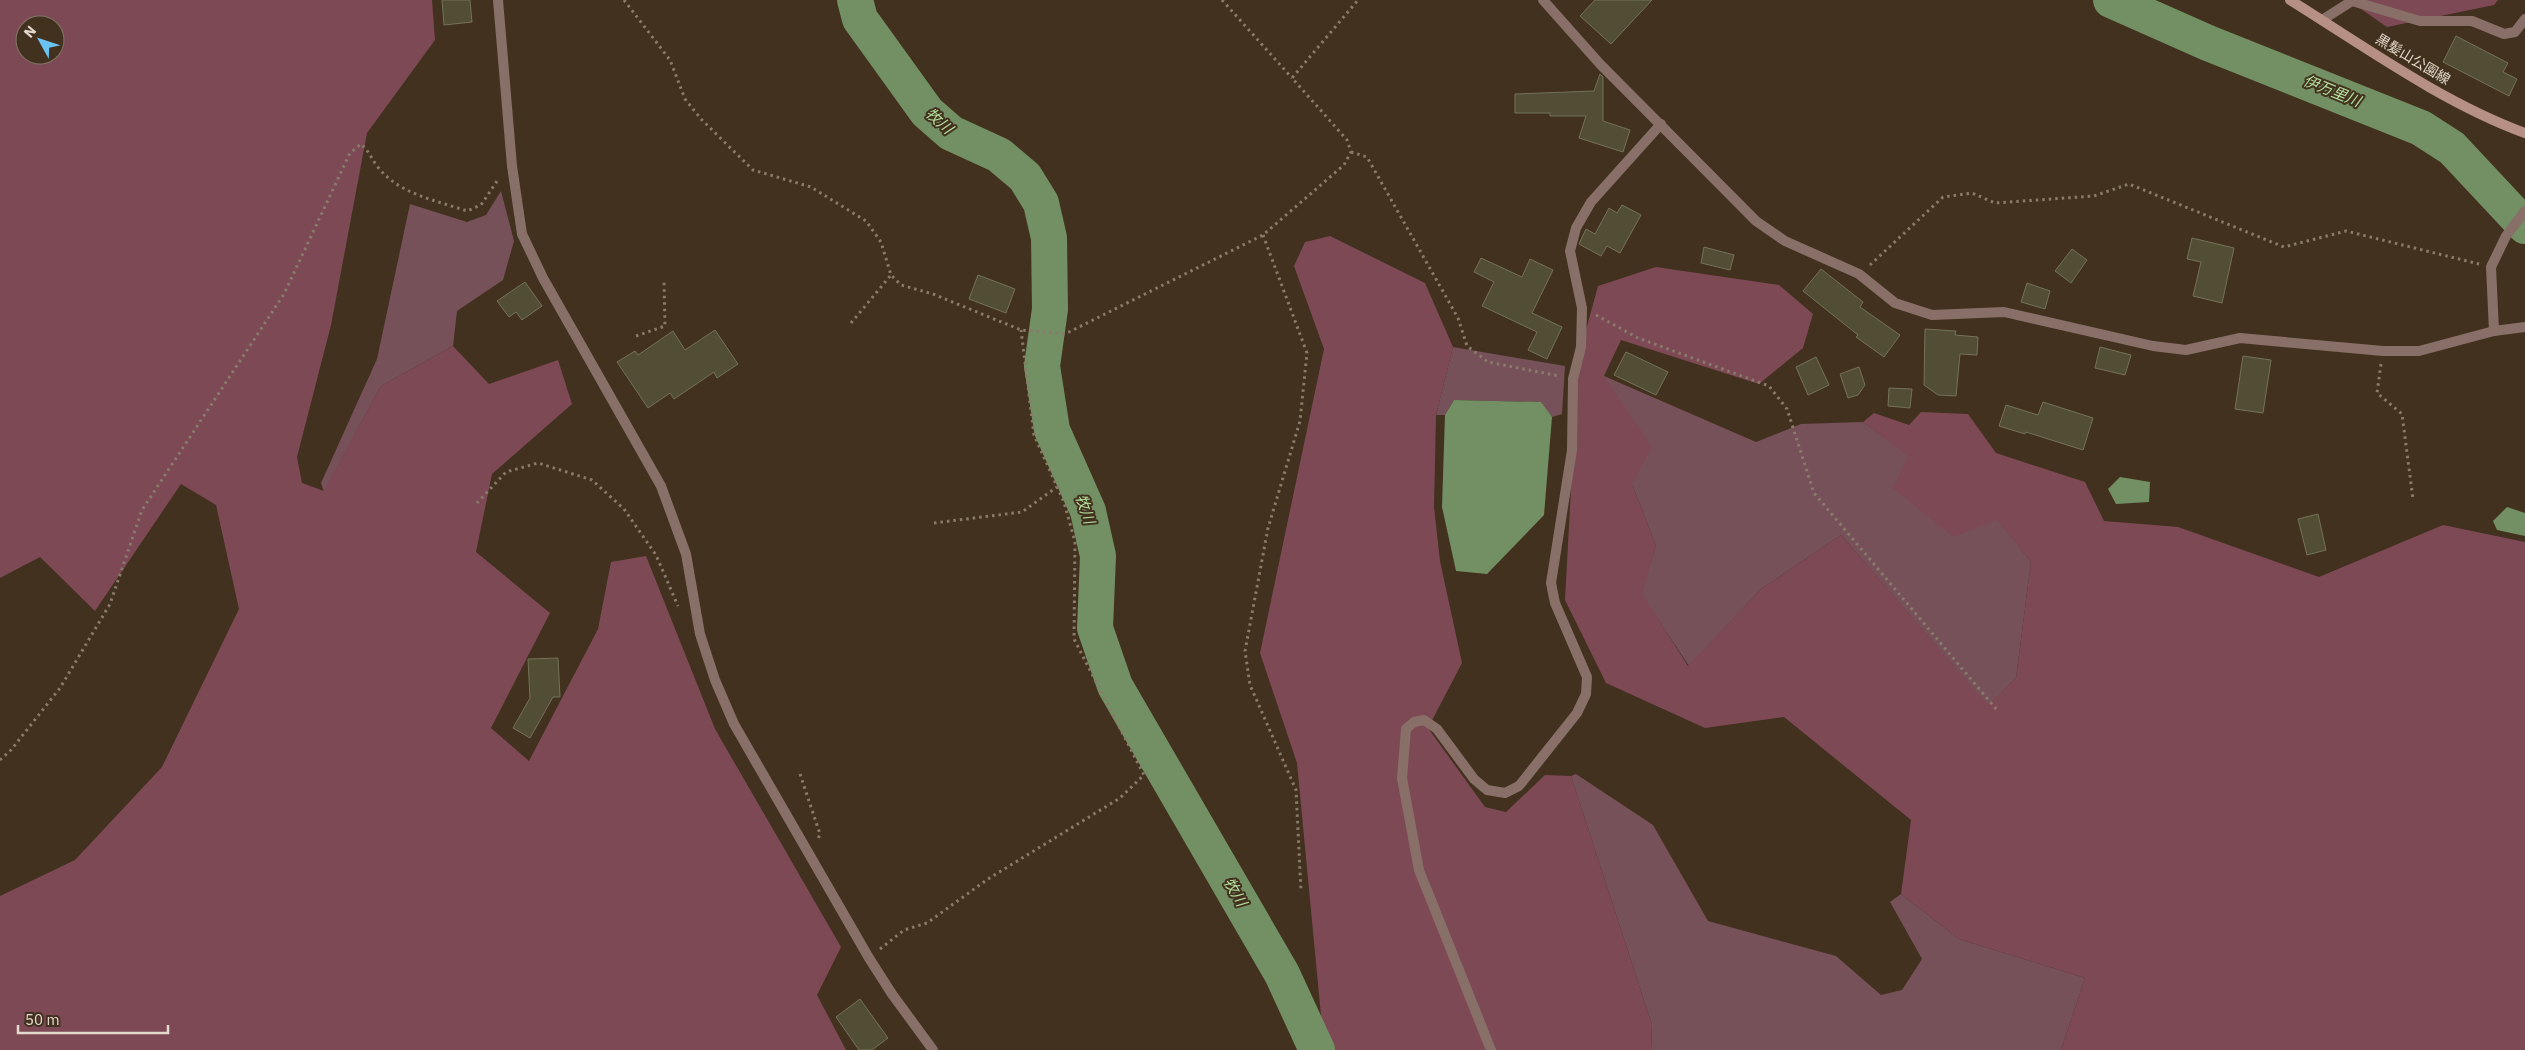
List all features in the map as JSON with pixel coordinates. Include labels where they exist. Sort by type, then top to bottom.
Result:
[{"type":"main road","name":"黒髪山公園線","points":[[2290,0],[2442,94],[2495,122],[2525,133]]},
{"type":"street","points":[[498,0],[512,166],[522,234],[543,278],[661,486],[686,554],[700,634],[715,680],[734,724],[869,958],[892,994],[933,1050]]},
{"type":"street","points":[[1543,0],[1600,64],[1756,221],[1785,241],[1859,274],[1895,303],[1932,315],[2004,312],[2153,346],[2186,350],[2240,338],[2383,350],[2419,351],[2494,331],[2525,327]]},
{"type":"street","points":[[2322,20],[2352,1],[2420,21],[2472,21],[2504,34],[2515,32],[2525,19]]},
{"type":"street","points":[[1491,1050],[1419,870],[1402,778],[1406,728],[1414,722],[1424,720],[1437,729],[1474,779],[1487,790],[1505,793],[1519,786],[1577,713],[1586,694],[1587,677],[1555,604],[1551,583],[1572,450],[1574,379],[1581,347],[1582,308],[1570,251],[1576,228],[1591,202],[1661,124]]},
{"type":"street","points":[[2494,331],[2491,267],[2506,236],[2525,211]]},
{"type":"path","points":[[624,0],[670,60],[685,99],[701,119],[753,170],[811,187],[866,221],[881,242],[891,275],[901,285],[933,294],[1021,330],[1065,334],[1263,236],[1344,165],[1351,152],[1347,140],[1222,0]]},
{"type":"path","points":[[1292,78],[1358,0]]},
{"type":"path","points":[[0,760],[11,750],[60,688],[110,604],[142,510],[284,294],[350,153],[361,144],[370,151],[377,166],[404,190],[466,211],[481,205],[495,182],[512,166]]},
{"type":"path","points":[[1351,152],[1367,157],[1458,318],[1468,346],[1488,362],[1574,379]]},
{"type":"path","points":[[1859,274],[1944,197],[1972,193],[1995,202],[2094,196],[2129,184],[2284,247],[2346,231],[2491,267]]},
{"type":"path","points":[[1263,236],[1307,353],[1300,421],[1268,528],[1245,651],[1250,685],[1296,790],[1301,891]]},
{"type":"path","points":[[851,323],[891,275]]},
{"type":"path","points":[[636,336],[665,326],[664,281]]},
{"type":"path","points":[[1582,308],[1638,338],[1769,386],[1787,409],[1814,493],[1997,710]]},
{"type":"path","points":[[869,958],[904,930],[927,923],[988,880],[1120,798],[1144,775],[1074,639],[1075,542],[1064,502],[1034,436],[1021,330]]},
{"type":"path","points":[[2383,350],[2377,393],[2402,414],[2412,499]]},
{"type":"path","points":[[478,503],[506,472],[538,463],[592,480],[624,509],[656,555],[682,613]]},
{"type":"path","points":[[934,523],[1022,512],[1057,487]]},
{"type":"path","points":[[800,774],[820,834],[812,862]]},
{"type":"shaded area","points":[[0,0],[432,0],[435,40],[367,133],[331,325],[297,457],[302,483],[324,491],[381,386],[453,346],[489,384],[558,360],[572,404],[492,474],[476,552],[550,613],[491,728],[529,761],[598,629],[611,562],[646,556],[715,729],[841,947],[817,995],[846,1050],[0,1050],[0,896],[75,860],[162,767],[239,609],[216,505],[181,484],[95,611],[40,557],[0,578]]},
{"type":"shaded area","points":[[2348,0],[2498,0],[2494,5],[2387,27]]},
{"type":"shaded area","points":[[501,191],[514,241],[503,280],[457,311],[453,346],[381,386],[324,492],[321,483],[377,359],[410,204],[467,222],[486,215]]},
{"type":"shaded area","points":[[1330,236],[1425,283],[1453,347],[1436,415],[1434,507],[1440,561],[1462,663],[1428,728],[1485,807],[1506,812],[1545,775],[1571,776],[1652,1025],[1651,1050],[1330,1050],[1322,1026],[1297,763],[1260,653],[1324,349],[1294,266],[1305,242]]},
{"type":"shaded area","points":[[1656,267],[1779,285],[1813,314],[1803,348],[1759,384],[1621,340],[1604,376],[1652,447],[1632,484],[1656,546],[1642,594],[1688,666],[1761,589],[1841,535],[1988,705],[2016,678],[2031,562],[1997,520],[1953,537],[1893,488],[1908,456],[1863,422],[1874,413],[1909,425],[1921,412],[1968,414],[1996,453],[2085,482],[2104,521],[2178,527],[2319,577],[2443,525],[2525,542],[2525,1050],[2061,1050],[2085,978],[1959,939],[1901,894],[1911,820],[1784,717],[1705,728],[1606,683],[1565,600],[1578,359],[1598,286]]},
{"type":"shaded area","points":[[1453,347],[1565,366],[1562,414],[1552,417],[1540,402],[1454,400],[1445,415],[1436,415]]},
{"type":"shaded area","points":[[1604,376],[1756,442],[1801,424],[1863,422],[1997,519],[2031,562],[2016,678],[1988,706],[1841,535],[1761,589],[1689,666],[1641,594],[1656,546],[1632,484]]},
{"type":"shaded area","points":[[1454,400],[1541,402],[1552,417],[1544,515],[1487,574],[1456,571],[1442,507],[1445,415]]},
{"type":"shaded area","points":[[2120,477],[2150,482],[2149,502],[2116,504],[2108,489]]},
{"type":"shaded area","points":[[2507,507],[2525,513],[2525,536],[2497,530],[2493,521]]},
{"type":"shaded area","points":[[1576,774],[1653,825],[1708,921],[1836,956],[1881,995],[1902,990],[1922,959],[1890,902],[1901,894],[1959,939],[2085,978],[2061,1050],[1651,1050],[1652,1025],[1571,776]]},
{"type":"building","points":[[442,0],[470,0],[472,22],[444,25]]},
{"type":"building","points":[[1595,0],[1652,0],[1611,44],[1580,16]]},
{"type":"building","points":[[2456,36],[2508,63],[2503,72],[2517,79],[2509,96],[2443,62]]},
{"type":"building","points":[[1600,74],[1603,77],[1603,121],[1630,130],[1623,152],[1579,138],[1586,116],[1550,116],[1550,113],[1515,113],[1515,94],[1594,91]]},
{"type":"building","points":[[1622,205],[1641,215],[1620,253],[1607,246],[1601,256],[1579,244],[1586,229],[1595,234],[1609,208],[1617,213]]},
{"type":"building","points":[[2192,238],[2234,248],[2222,303],[2193,296],[2201,262],[2187,259]]},
{"type":"building","points":[[1704,247],[1734,255],[1730,270],[1701,263]]},
{"type":"building","points":[[2072,249],[2087,260],[2071,283],[2055,271]]},
{"type":"building","points":[[1481,258],[1522,277],[1530,259],[1553,270],[1532,313],[1562,327],[1547,359],[1528,350],[1537,332],[1482,306],[1494,282],[1474,272]]},
{"type":"building","points":[[1821,269],[1863,302],[1860,307],[1900,335],[1884,357],[1856,337],[1858,335],[1803,291]]},
{"type":"building","points":[[978,275],[1015,289],[1006,313],[969,299]]},
{"type":"building","points":[[525,282],[542,306],[522,320],[516,312],[509,317],[497,301]]},
{"type":"building","points":[[2027,283],[2050,291],[2045,309],[2021,302]]},
{"type":"building","points":[[1925,329],[1956,331],[1955,335],[1978,337],[1977,355],[1960,354],[1956,396],[1938,395],[1924,385]]},
{"type":"building","points":[[715,330],[738,364],[717,378],[714,372],[674,399],[670,393],[648,408],[617,362],[635,351],[638,355],[673,331],[685,350]]},
{"type":"building","points":[[2100,347],[2131,355],[2125,375],[2095,368]]},
{"type":"building","points":[[1626,352],[1668,372],[1656,395],[1614,375]]},
{"type":"building","points":[[2243,356],[2271,360],[2263,413],[2235,409]]},
{"type":"building","points":[[1816,357],[1829,385],[1808,395],[1796,367]]},
{"type":"building","points":[[1859,367],[1865,385],[1858,395],[1848,398],[1840,374]]},
{"type":"building","points":[[1889,388],[1912,389],[1910,408],[1888,406]]},
{"type":"building","points":[[2043,402],[2093,418],[2083,450],[2026,432],[2025,434],[1999,426],[2006,405],[2038,415]]},
{"type":"building","points":[[2318,514],[2326,550],[2307,555],[2298,519]]},
{"type":"building","points":[[558,658],[560,697],[553,697],[530,738],[513,728],[530,698],[528,659]]},
{"type":"building","points":[[860,999],[888,1038],[872,1050],[859,1050],[836,1017]]},
{"type":"waterway","name":"牧川","points":[[855,0],[860,19],[927,112],[951,133],[999,155],[1025,177],[1041,203],[1049,238],[1050,309],[1042,366],[1052,430],[1088,511],[1098,556],[1095,628],[1115,686],[1282,974],[1317,1050]]},
{"type":"waterway","name":"伊万里川","points":[[2111,0],[2208,43],[2421,128],[2452,148],[2525,226]]}]
